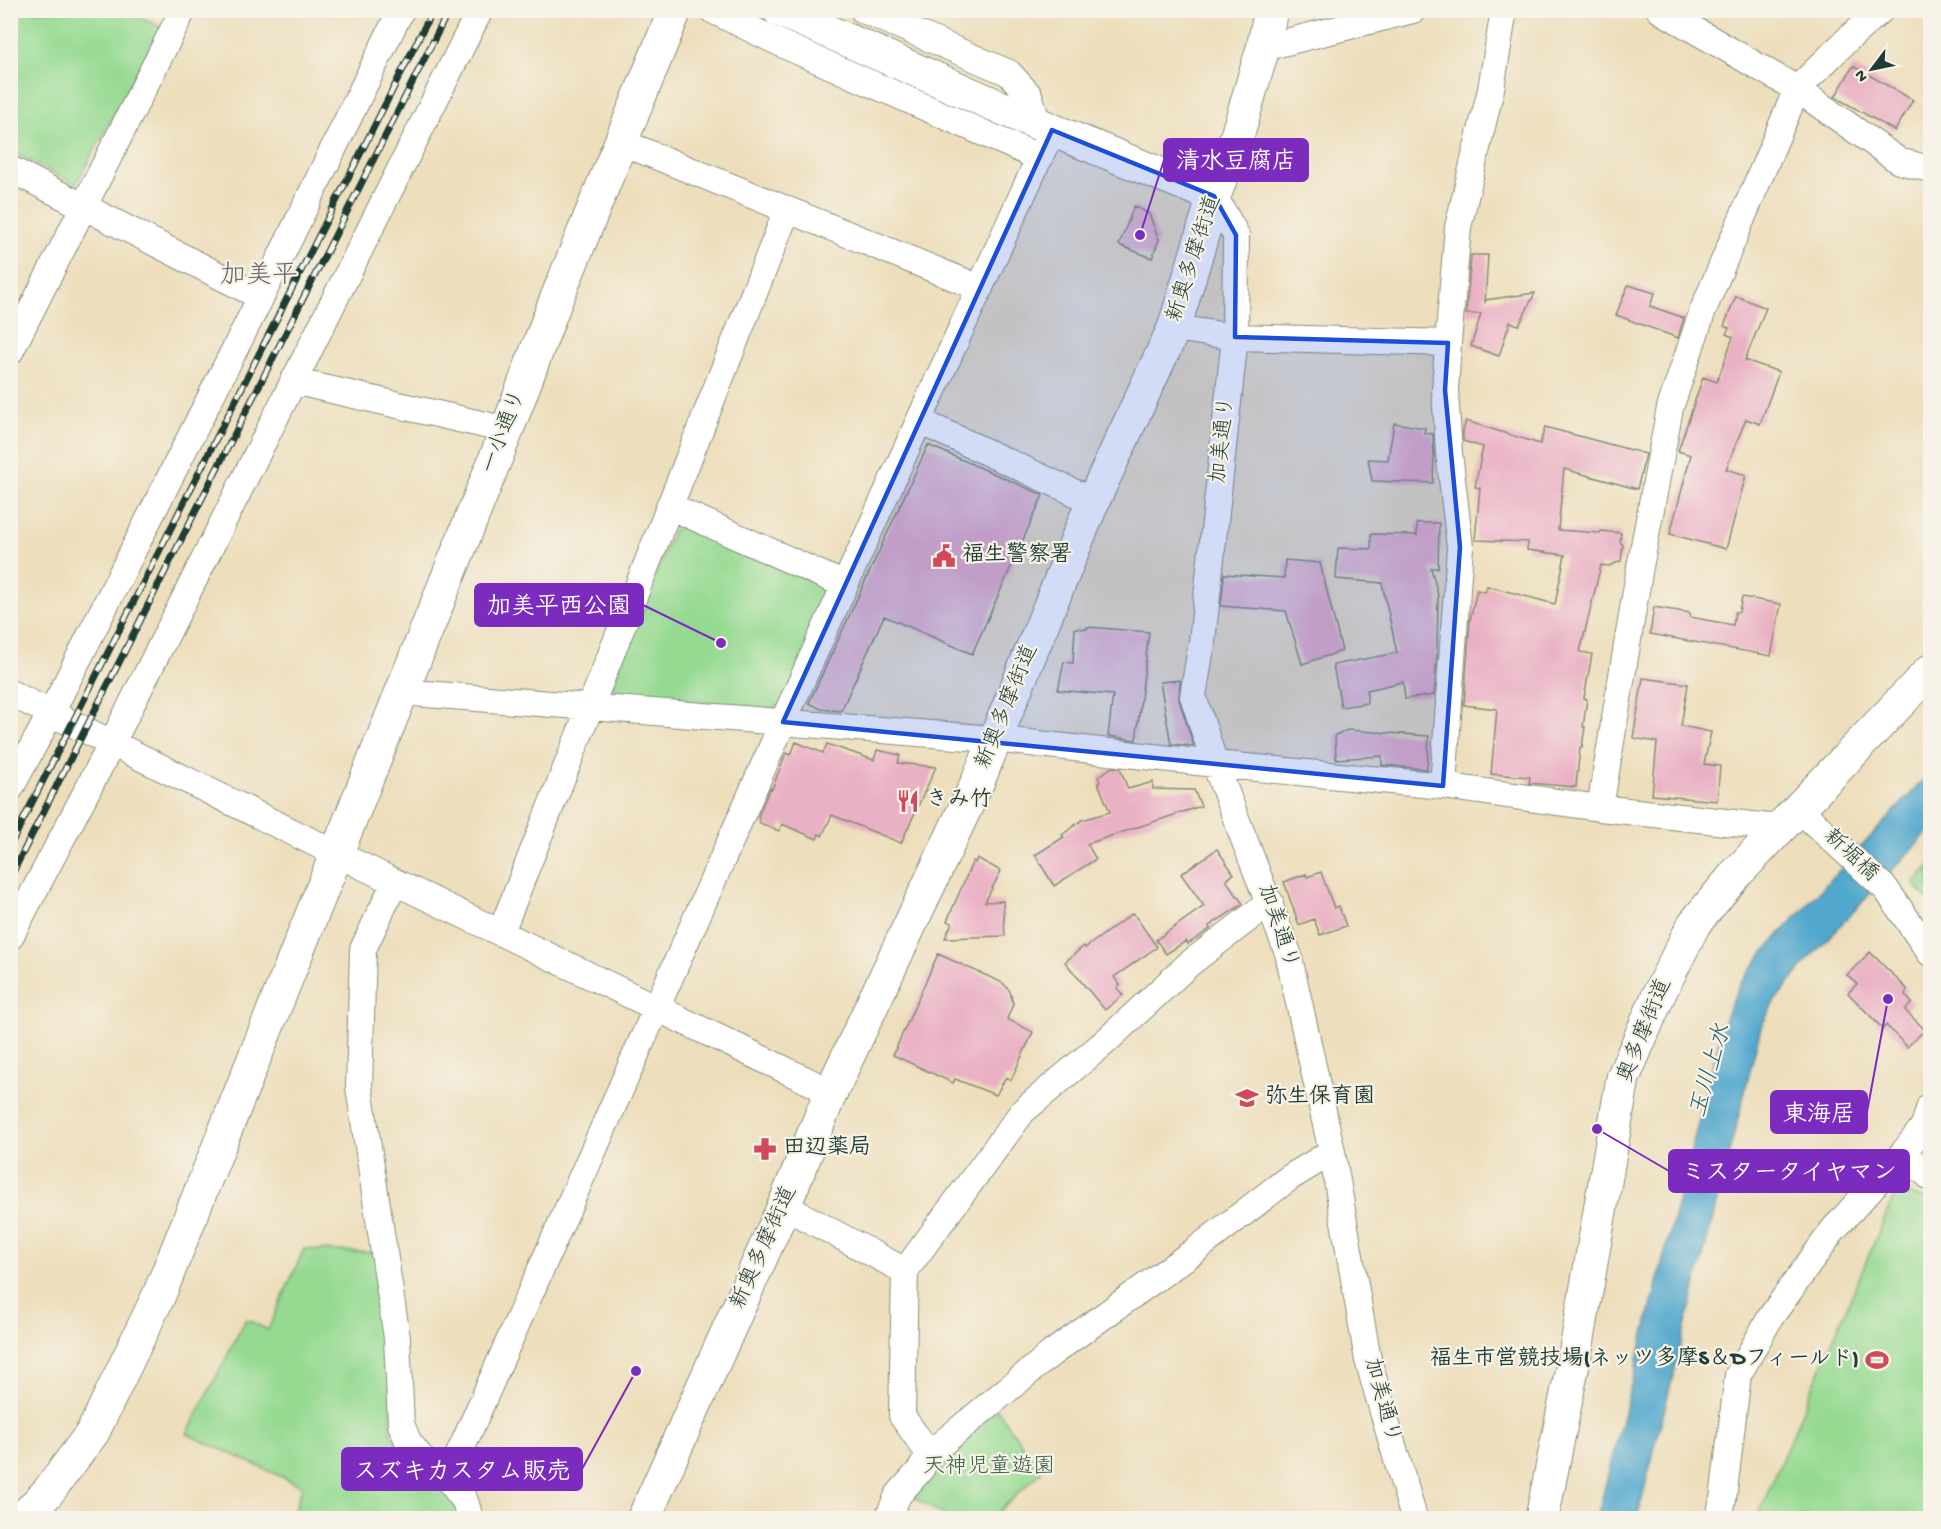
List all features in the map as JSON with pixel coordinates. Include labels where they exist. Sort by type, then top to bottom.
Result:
[{"type":"main road","name":"一小通り","points":[[23,1518],[48,1492],[93,1432],[159,1295],[507,430],[554,305],[675,10]]},
{"type":"main road","points":[[779,10],[1037,131],[1215,196]]},
{"type":"main road","name":"新奥多摩街道","points":[[644,1518],[784,1206],[831,1092],[978,781],[1093,501],[1174,328],[1215,196],[1237,136],[1263,48],[1271,10]]},
{"type":"main road","name":"奥多摩街道","points":[[1542,1518],[1577,1344],[1623,1078],[1659,994],[1694,924],[1735,875],[1798,820],[1930,671]]},
{"type":"street","points":[[10,789],[51,713],[261,297],[401,10]]},
{"type":"street","points":[[10,937],[112,743],[480,10]]},
{"type":"street","points":[[712,10],[786,46],[1037,131]]},
{"type":"street","points":[[448,1479],[783,723],[980,288],[1037,131],[1029,95],[1009,73],[863,10]]},
{"type":"street","points":[[1263,48],[1413,10]]},
{"type":"street","points":[[1443,786],[1460,547],[1449,453],[1445,390],[1448,343],[1458,227],[1491,89],[1504,10]]},
{"type":"street","points":[[1660,10],[1797,89],[1899,161],[1930,169]]},
{"type":"street","points":[[1600,808],[1640,567],[1670,408],[1704,310],[1797,89],[1881,10]]},
{"type":"street","points":[[10,352],[180,12]]},
{"type":"street","points":[[621,142],[980,288]]},
{"type":"street","points":[[10,169],[261,297]]},
{"type":"street","name":"加美通り","points":[[1215,196],[1236,235],[1235,337],[1202,642],[1193,696],[1215,764],[1288,953],[1332,1152],[1368,1359],[1414,1518]]},
{"type":"street","points":[[501,932],[786,210]]},
{"type":"street","points":[[1174,328],[1235,337],[1448,343]]},
{"type":"street","points":[[293,381],[507,430]]},
{"type":"street","points":[[919,421],[1093,501]]},
{"type":"street","points":[[669,506],[845,585]]},
{"type":"street","points":[[401,692],[994,740],[1443,786],[1600,808],[1798,820]]},
{"type":"street","points":[[10,693],[337,854],[831,1092]]},
{"type":"street","name":"新堀橋","points":[[1798,820],[1886,889],[1930,953]]},
{"type":"street","points":[[395,882],[363,949],[359,1087],[397,1338],[401,1424],[408,1441],[422,1459],[448,1479],[465,1501],[470,1518]]},
{"type":"street","points":[[929,1454],[902,1416],[905,1271],[1023,1111],[1105,1042],[1189,964],[1270,902]]},
{"type":"street","points":[[1719,1518],[1738,1375],[1770,1318],[1833,1230],[1903,1153],[1924,1126],[1930,1106]]},
{"type":"street","points":[[888,1518],[898,1495],[921,1469],[929,1454],[1052,1353],[1193,1252],[1289,1178],[1332,1152]]},
{"type":"street","points":[[1903,1153],[1930,1177]]},
{"type":"street","points":[[784,1206],[905,1271]]},
{"type":"highlighted area","points":[[1052,130],[1214,196],[1236,235],[1235,337],[1448,343],[1445,390],[1460,547],[1443,786],[783,722]]},
{"type":"green space","points":[[10,11],[127,11],[161,27],[76,184],[11,152]]},
{"type":"green space","points":[[685,526],[828,587],[833,601],[785,703],[771,709],[617,695],[612,685],[673,530]]},
{"type":"green space","points":[[1930,866],[1930,903],[1914,883]]},
{"type":"green space","name":"福生市営競技場(ネッツ多摩S＆Dフィールド)","points":[[1897,1189],[1930,1201],[1930,1518],[1757,1518]]},
{"type":"green space","points":[[304,1249],[378,1253],[392,1376],[391,1434],[405,1454],[444,1489],[464,1518],[293,1518],[302,1486],[187,1434],[246,1319],[268,1330]]},
{"type":"green space","name":"天神児童遊園","points":[[997,1409],[1041,1472],[992,1518],[949,1518],[913,1497],[939,1459]]},
{"type":"water","name":"玉川上水","points":[[1930,773],[1930,830],[1808,960],[1774,1002],[1761,1027],[1637,1518],[1597,1518],[1725,1018],[1740,984],[1768,947]]},
{"type":"building","points":[[1853,66],[1913,100],[1895,131],[1835,97]]},
{"type":"building","points":[[1134,206],[1149,214],[1159,240],[1152,258],[1119,245]]},
{"type":"building","points":[[1471,255],[1488,255],[1485,300],[1535,293],[1519,325],[1510,322],[1499,356],[1471,346],[1481,314],[1466,314]]},
{"type":"building","points":[[1628,285],[1655,293],[1650,306],[1684,318],[1678,338],[1616,315]]},
{"type":"building","points":[[1736,296],[1766,308],[1745,360],[1779,372],[1760,424],[1746,419],[1726,469],[1746,475],[1726,549],[1670,534],[1691,455],[1678,451],[1703,377],[1717,382],[1733,337],[1726,334],[1729,328],[1724,326]]},
{"type":"building","points":[[1466,421],[1540,444],[1545,427],[1646,454],[1637,489],[1564,469],[1558,530],[1621,533],[1620,542],[1623,545],[1621,561],[1609,566],[1601,565],[1580,652],[1592,654],[1584,698],[1587,699],[1583,727],[1585,727],[1582,747],[1580,747],[1576,787],[1529,783],[1530,777],[1491,774],[1497,709],[1464,705],[1470,620],[1477,590],[1485,592],[1487,586],[1555,604],[1565,555],[1527,550],[1528,542],[1475,540],[1480,488],[1475,487],[1483,447],[1463,441]]},
{"type":"building","points":[[1394,423],[1425,428],[1424,433],[1433,434],[1433,483],[1372,481],[1368,459],[1388,460]]},
{"type":"building","points":[[928,445],[1043,495],[972,654],[884,616],[841,711],[821,709],[809,703]]},
{"type":"building","points":[[1417,523],[1439,523],[1438,568],[1431,568],[1438,595],[1434,695],[1405,699],[1403,682],[1367,690],[1367,703],[1341,707],[1333,665],[1397,653],[1382,583],[1336,579],[1338,548],[1371,549],[1371,534],[1417,535]]},
{"type":"building","points":[[1285,560],[1320,563],[1342,651],[1302,664],[1286,611],[1221,606],[1224,574],[1284,578]]},
{"type":"building","points":[[1742,597],[1781,604],[1771,656],[1650,634],[1654,607],[1690,613],[1690,617],[1733,625],[1735,612],[1739,612]]},
{"type":"building","points":[[1087,627],[1149,632],[1136,740],[1108,736],[1113,695],[1058,690],[1064,662],[1073,663],[1075,628],[1087,629]]},
{"type":"building","points":[[1643,678],[1688,684],[1681,726],[1711,732],[1704,764],[1720,766],[1717,801],[1652,795],[1657,742],[1633,738]]},
{"type":"building","points":[[1180,680],[1179,700],[1194,746],[1171,744],[1160,682]]},
{"type":"building","points":[[1348,730],[1429,736],[1427,769],[1382,765],[1382,756],[1336,759],[1335,735]]},
{"type":"building","points":[[796,742],[823,753],[827,744],[874,760],[877,750],[900,755],[898,763],[936,767],[901,843],[832,815],[822,836],[819,834],[817,839],[782,824],[779,831],[760,823],[758,816],[770,788],[772,789],[786,753],[791,755]]},
{"type":"building","points":[[1112,767],[1120,768],[1128,789],[1153,782],[1153,789],[1194,790],[1201,806],[1087,844],[1096,859],[1054,886],[1035,855],[1064,837],[1062,835],[1082,820],[1110,812],[1098,783],[1100,782],[1098,777]]},
{"type":"building","points":[[1217,849],[1234,874],[1226,880],[1243,904],[1209,926],[1210,929],[1188,944],[1186,941],[1166,954],[1156,940],[1204,906],[1181,874]]},
{"type":"building","points":[[977,858],[1001,871],[985,902],[1003,901],[1005,936],[945,938],[952,923],[947,921],[973,861],[975,863]]},
{"type":"building","points":[[1321,872],[1334,908],[1339,906],[1346,926],[1320,935],[1314,919],[1299,925],[1284,882],[1306,874],[1307,877]]},
{"type":"building","points":[[1133,913],[1157,947],[1114,977],[1120,985],[1117,988],[1123,995],[1105,1010],[1065,962],[1084,946],[1085,948]]},
{"type":"building","points":[[1870,952],[1907,989],[1905,995],[1912,1003],[1905,1010],[1925,1030],[1907,1047],[1886,1025],[1883,1029],[1848,993],[1857,984],[1847,975]]},
{"type":"building","points":[[938,954],[1003,983],[1010,991],[1013,1004],[1007,1019],[1033,1032],[1011,1080],[1006,1077],[996,1095],[955,1079],[953,1083],[893,1055]]},
{"type":"railway","points":[[10,846],[433,10]]},
{"type":"railway","points":[[10,878],[449,10]]},
{"type":"place","name":"清水豆腐店","points":[[1140,235]]},
{"type":"place","name":"福生警察署","points":[[944,556]]},
{"type":"place","name":"加美平西公園","points":[[721,643]]},
{"type":"place","name":"きみ竹","points":[[908,801]]},
{"type":"place","name":"東海居","points":[[1888,999]]},
{"type":"place","name":"弥生保育園","points":[[1247,1098]]},
{"type":"place","name":"ミスタータイヤマン","points":[[1597,1129]]},
{"type":"place","name":"田辺薬局","points":[[765,1149]]},
{"type":"place","name":"福生市営競技場(ネッツ多摩S＆Dフィールド)","points":[[1877,1360]]},
{"type":"place","name":"スズキカスタム販売","points":[[636,1371]]},
{"type":"district","name":"加美平","points":[[259,277]]}]
